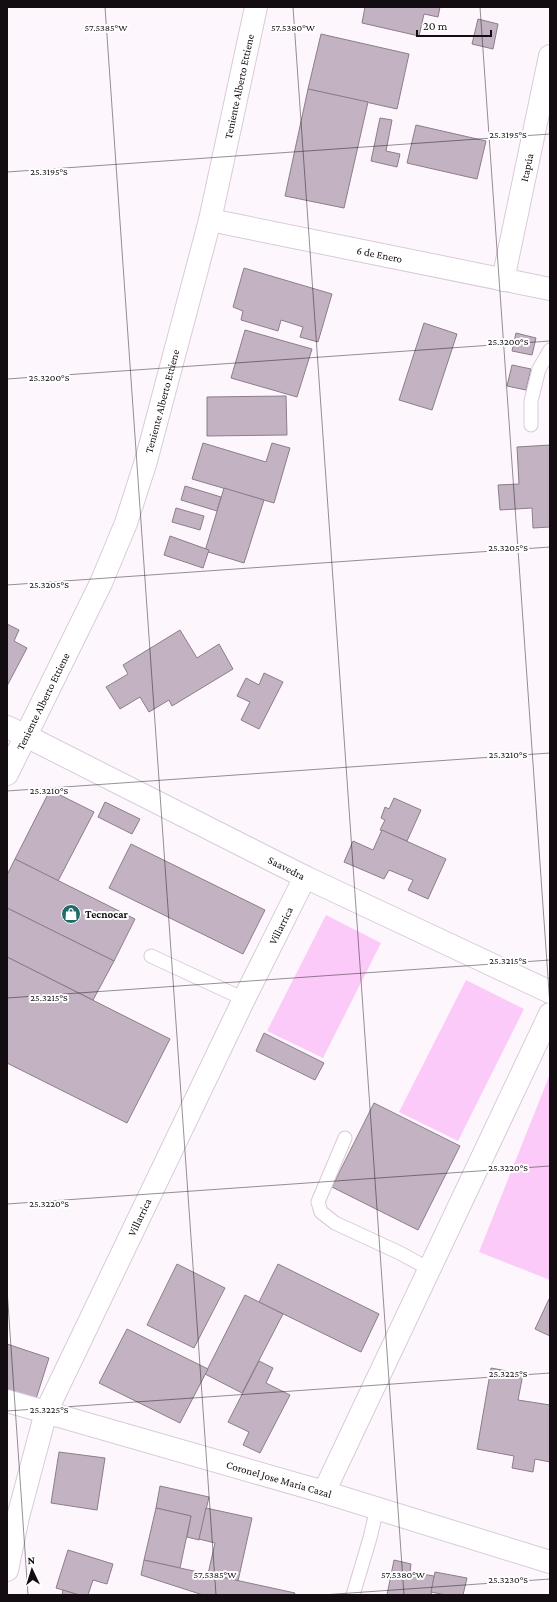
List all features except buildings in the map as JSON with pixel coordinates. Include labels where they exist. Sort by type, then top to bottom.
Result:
[{"type":"street","name":"Teniente Alberto Ettiene","points":[[7,774],[101,583],[126,523],[146,461],[210,220],[256,7]]},
{"type":"street","name":"Itapúa","points":[[503,280],[550,56]]},
{"type":"street","name":"6 de Enero","points":[[210,220],[550,289]]},
{"type":"street","name":"Saavedra","points":[[7,727],[305,877],[550,992]]},
{"type":"street","name":"Villarrica","points":[[7,1570],[18,1517],[46,1412],[244,999],[305,877]]},
{"type":"street","points":[[324,1492],[550,1014]]},
{"type":"street","name":"Coronel Jose Maria Cazal","points":[[7,1401],[324,1492],[550,1562]]},
{"type":"lane","points":[[531,425],[531,400],[539,369],[550,350]]},
{"type":"lane","points":[[151,956],[244,999]]},
{"type":"lane","points":[[345,1138],[318,1202],[321,1212],[335,1223],[400,1253],[429,1269]]},
{"type":"lane","points":[[353,1595],[370,1538],[377,1508]]},
{"type":"shaded area","points":[[326,915],[381,943],[323,1058],[267,1031]]},
{"type":"shaded area","points":[[466,980],[524,1009],[458,1141],[399,1112]]},
{"type":"shaded area","points":[[550,1074],[550,1280],[479,1252]]},
{"type":"place","name":"Tecnocar","points":[[71,914]]}]
